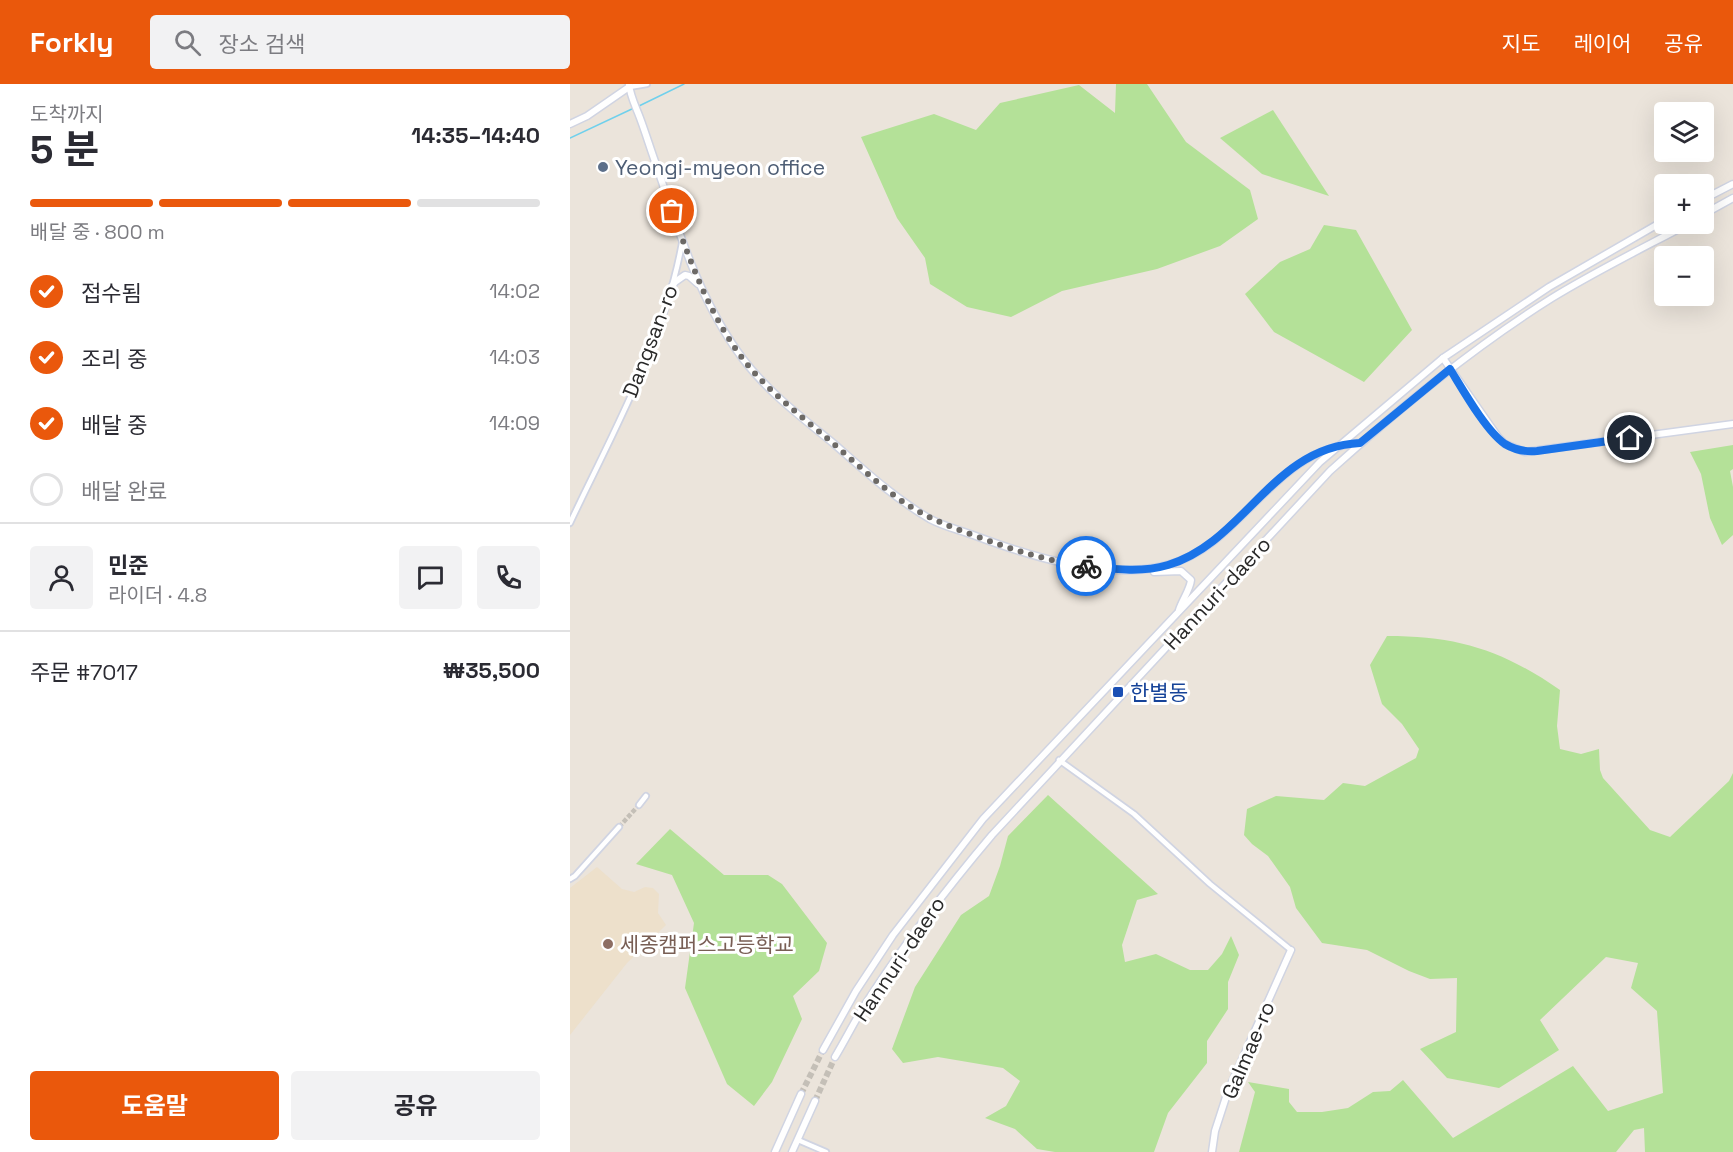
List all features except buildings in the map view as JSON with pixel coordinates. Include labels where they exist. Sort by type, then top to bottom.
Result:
[{"type":"street","points":[[570,124],[587,116],[630,88],[647,84]]},
{"type":"street","points":[[630,88],[682,240],[700,285],[723,330],[763,383],[896,497],[933,520],[1044,559],[1103,568],[1181,572],[1191,579],[1177,614]]},
{"type":"street","points":[[1714,194],[1733,184]]},
{"type":"street","points":[[1714,208],[1733,198]]},
{"type":"street","name":"Hannuri-daero","points":[[823,1050],[856,991],[893,935],[983,819],[1320,462],[1443,358],[1549,287],[1654,226]]},
{"type":"street","name":"Hannuri-daero","points":[[835,1057],[868,999],[946,889],[1059,760],[1330,471],[1360,443],[1450,369],[1554,297],[1670,234]]},
{"type":"street","name":"Dangsan-ro","points":[[570,523],[660,327],[682,240]]},
{"type":"street","points":[[671,288],[679,278],[685,275],[700,285]]},
{"type":"street","points":[[1443,358],[1498,437],[1505,444],[1525,452],[1733,424]]},
{"type":"street","points":[[1144,570],[1168,565],[1214,542],[1280,477],[1297,464],[1341,444],[1360,443]]},
{"type":"street","points":[[1059,760],[1134,814],[1210,884],[1291,950]]},
{"type":"street","points":[[639,804],[646,796]]},
{"type":"street","points":[[570,879],[619,827]]},
{"type":"street","name":"Galmae-ro","points":[[1212,1152],[1215,1131],[1228,1091],[1291,950]]},
{"type":"street","points":[[775,1152],[801,1094]]},
{"type":"street","points":[[792,1152],[815,1101]]},
{"type":"street","points":[[798,1140],[826,1152]]},
{"type":"shaded area","name":"세종캠퍼스고등학교","points":[[597,867],[622,889],[634,892],[645,887],[653,888],[659,894],[658,913],[666,925],[627,963],[570,1035],[570,888]]},
{"type":"green space","points":[[1116,84],[1147,84],[1186,142],[1250,190],[1258,219],[1220,246],[1157,269],[1062,291],[1011,317],[967,307],[930,284],[925,258],[897,218],[861,137],[934,114],[976,130],[1000,103],[1079,85],[1115,113]]},
{"type":"green space","points":[[1273,110],[1329,196],[1262,174],[1220,138]]},
{"type":"green space","points":[[1324,225],[1356,230],[1412,330],[1364,382],[1274,332],[1245,294],[1280,262],[1310,249]]},
{"type":"green space","points":[[1733,445],[1733,469],[1730,471],[1733,487],[1733,535],[1722,545],[1710,518],[1701,474],[1690,452]]},
{"type":"green space","points":[[1387,636],[1436,639],[1478,648],[1518,665],[1560,690],[1557,726],[1560,749],[1581,754],[1599,749],[1600,770],[1603,778],[1650,830],[1670,837],[1729,781],[1733,773],[1733,1152],[1645,1152],[1644,1128],[1634,1130],[1616,1152],[1239,1152],[1255,1092],[1248,1082],[1289,1089],[1289,1102],[1297,1112],[1322,1112],[1348,1108],[1373,1092],[1390,1091],[1403,1080],[1453,1138],[1573,1066],[1608,1111],[1663,1093],[1657,1011],[1631,988],[1638,963],[1606,957],[1540,1020],[1559,1050],[1499,1088],[1447,1078],[1420,1049],[1456,1032],[1457,978],[1430,979],[1367,950],[1322,943],[1296,908],[1290,887],[1268,856],[1244,835],[1247,809],[1276,796],[1324,800],[1343,783],[1365,786],[1416,758],[1419,749],[1402,724],[1382,704],[1370,665]]},
{"type":"green space","points":[[1048,795],[1158,894],[1137,900],[1122,945],[1125,962],[1156,954],[1190,970],[1208,970],[1222,954],[1231,936],[1239,955],[1228,982],[1228,1009],[1207,1041],[1207,1063],[1168,1113],[1154,1152],[1055,1152],[1037,1149],[1015,1129],[985,1118],[1006,1106],[1020,1081],[1003,1068],[938,1057],[903,1063],[892,1049],[915,987],[961,915],[989,896],[1008,836]]},
{"type":"green space","points":[[670,829],[724,875],[768,875],[782,884],[827,943],[819,971],[793,996],[802,1019],[772,1082],[754,1106],[727,1084],[685,988],[694,923],[672,875],[636,864]]},
{"type":"waterway","points":[[639,106],[684,84]]},
{"type":"waterway","points":[[570,138],[634,108]]},
{"type":"tunnel","points":[[619,827],[639,805]]},
{"type":"tunnel","points":[[801,1094],[823,1050]]},
{"type":"tunnel","points":[[815,1101],[835,1057]]},
{"type":"way so far","points":[[672,211],[700,285],[723,330],[763,383],[790,407],[896,497],[933,520],[1017,551],[1044,559],[1086,566]]},
{"type":"place","name":"Yeongi-myeon office","points":[[603,167]]},
{"type":"place","name":"한별동","points":[[1118,692]]},
{"type":"place","name":"세종캠퍼스고등학교","points":[[608,944]]},
{"type":"route","points":[[1086,566],[1144,570],[1168,565],[1192,555],[1214,542],[1280,477],[1297,464],[1308,457],[1341,444],[1360,443],[1450,369],[1489,427],[1505,444],[1513,448],[1525,452],[1537,451],[1630,438]]}]
